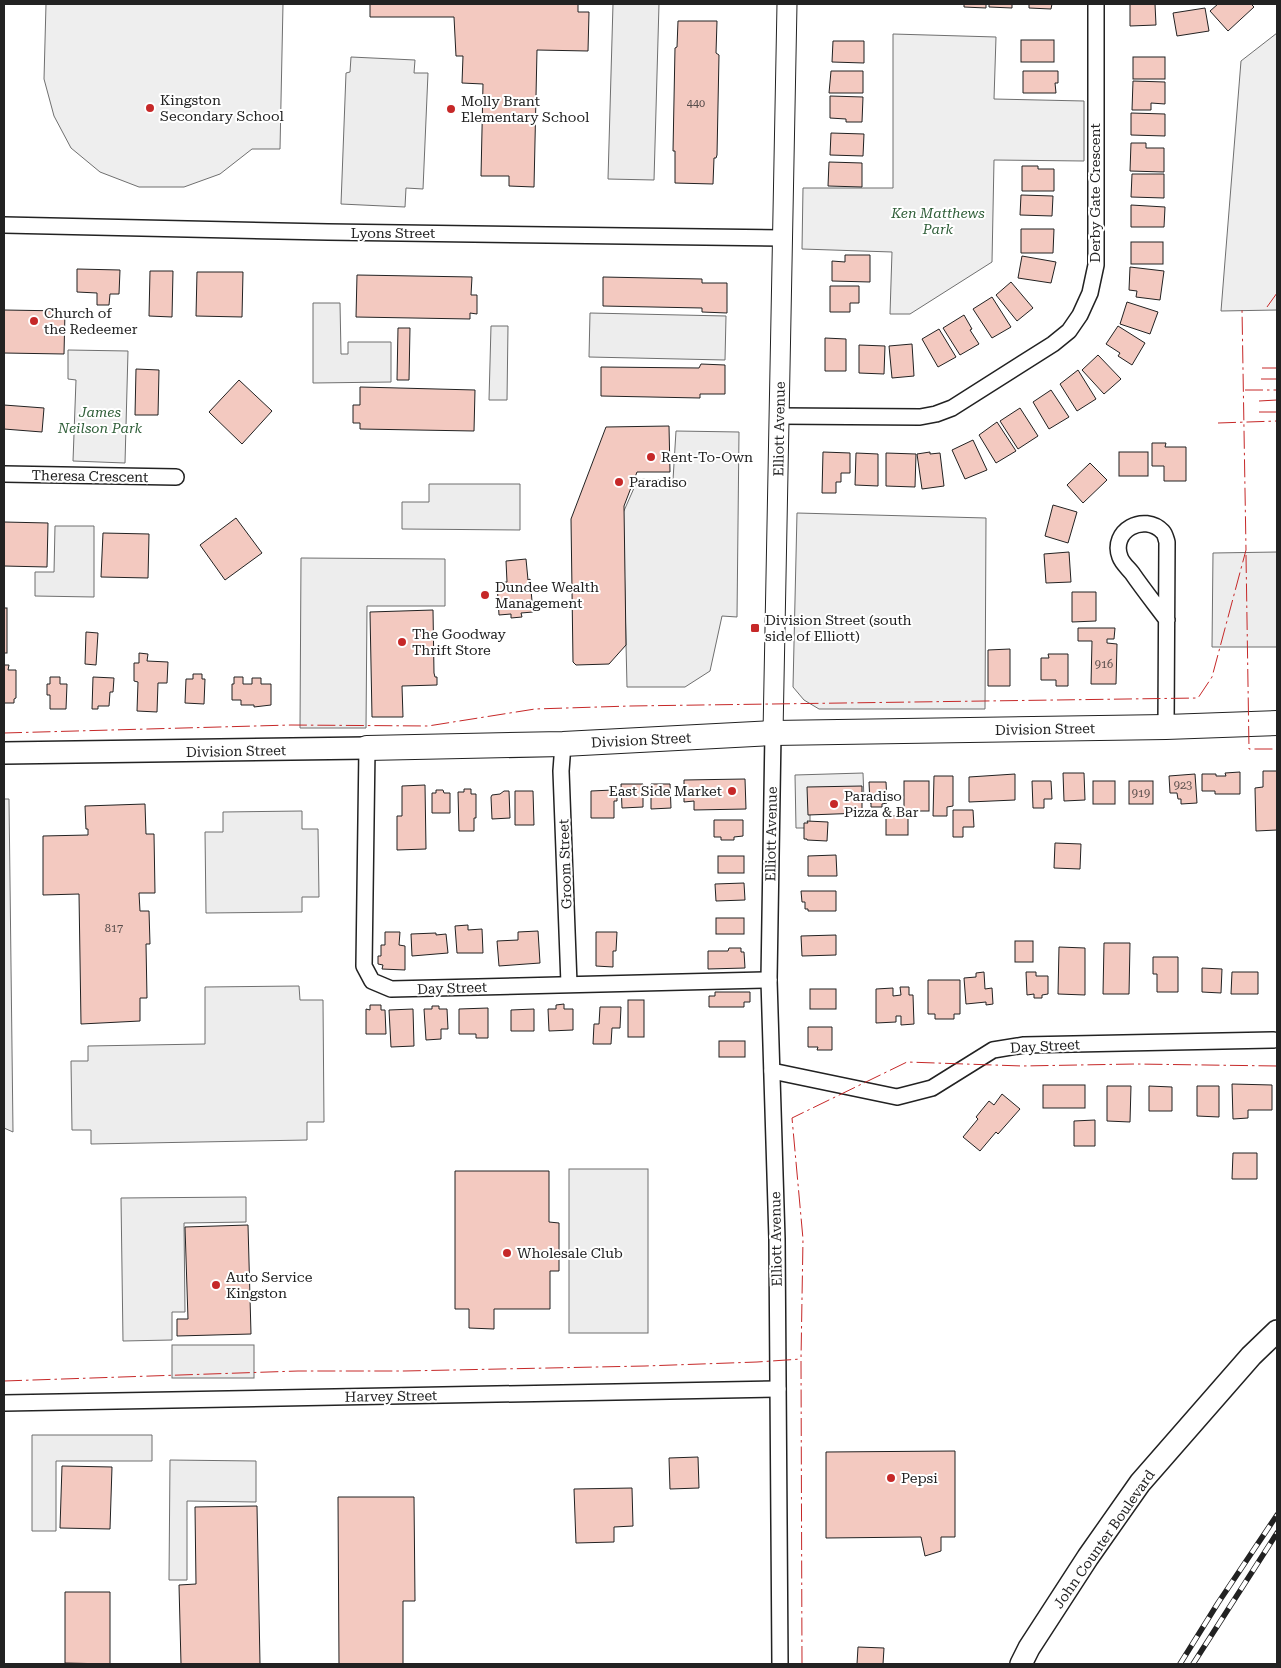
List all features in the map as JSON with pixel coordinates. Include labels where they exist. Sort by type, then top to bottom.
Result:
[{"type":"main road","name":"Division Street","points":[[4,753],[562,744],[773,733],[1166,727],[1277,723]]},
{"type":"main road","name":"John Counter Boulevard","points":[[1021,1664],[1029,1648],[1088,1557],[1140,1483],[1251,1356],[1277,1331]]},
{"type":"street","name":"Elliott Avenue","points":[[780,1664],[777,1239],[769,980],[787,4]]},
{"type":"street","name":"Derby Gate Crescent","points":[[779,416],[920,417],[936,414],[952,408],[1045,350],[1069,331],[1080,315],[1090,293],[1096,266],[1096,4]]},
{"type":"street","name":"Lyons Street","points":[[4,225],[328,232],[782,238]]},
{"type":"street","name":"Theresa Crescent","points":[[4,474],[176,477]]},
{"type":"street","points":[[1166,727],[1167,620],[1167,542],[1163,532],[1153,525],[1141,524],[1131,526],[1122,533],[1118,543],[1120,558],[1167,620]]},
{"type":"street","name":"Groom Street","points":[[562,744],[569,984]]},
{"type":"street","name":"Day Street","points":[[367,748],[364,966],[372,981],[391,989],[769,980]]},
{"type":"street","name":"Day Street","points":[[772,1071],[897,1097],[932,1088],[993,1050],[1024,1044],[1274,1040]]},
{"type":"street","name":"Harvey Street","points":[[4,1403],[778,1389]]},
{"type":"green space","name":"Kingston Secondary School","points":[[46,4],[283,4],[280,149],[252,149],[220,174],[184,187],[139,187],[100,172],[71,148],[54,116],[44,79]]},
{"type":"green space","points":[[1277,33],[1277,310],[1221,311],[1241,61]]},
{"type":"green space","name":"Ken Matthews Park","points":[[893,34],[996,37],[994,99],[1084,101],[1084,161],[994,160],[992,262],[910,314],[890,314],[892,252],[802,249],[803,188],[893,188]]},
{"type":"green space","name":"James Neilson Park","points":[[68,350],[128,351],[125,463],[73,461],[76,380],[68,379]]},
{"type":"green space","points":[[797,513],[986,518],[985,709],[819,709],[804,700],[793,687]]},
{"type":"shaded area","points":[[613,4],[659,4],[654,180],[608,179]]},
{"type":"shaded area","points":[[351,57],[415,60],[414,73],[428,73],[423,189],[406,188],[405,207],[341,204],[346,73],[350,72]]},
{"type":"shaded area","points":[[313,303],[340,303],[341,354],[348,354],[348,342],[391,342],[391,382],[313,383]]},
{"type":"shaded area","points":[[590,313],[726,316],[725,360],[589,357]]},
{"type":"shaded area","points":[[491,326],[508,326],[507,400],[489,400]]},
{"type":"shaded area","points":[[676,431],[739,432],[737,617],[722,616],[710,671],[685,687],[627,687],[623,513],[638,479],[673,480]]},
{"type":"shaded area","points":[[429,484],[520,484],[520,530],[402,529],[402,502],[429,502]]},
{"type":"shaded area","points":[[55,526],[94,526],[94,597],[35,596],[35,572],[54,572]]},
{"type":"shaded area","points":[[1277,552],[1277,647],[1212,647],[1213,553]]},
{"type":"shaded area","points":[[301,558],[445,559],[445,606],[367,606],[366,728],[300,728]]},
{"type":"shaded area","points":[[863,773],[864,800],[810,801],[810,828],[796,828],[795,775]]},
{"type":"shaded area","points":[[4,799],[9,799],[13,1132],[4,1128]]},
{"type":"shaded area","points":[[302,811],[302,829],[318,829],[319,897],[302,897],[302,912],[206,913],[205,832],[223,832],[223,812]]},
{"type":"shaded area","points":[[299,986],[300,1000],[323,1000],[324,1122],[307,1122],[307,1140],[91,1144],[91,1130],[72,1130],[71,1061],[88,1061],[88,1046],[205,1044],[205,987]]},
{"type":"shaded area","points":[[569,1169],[648,1169],[648,1333],[569,1333]]},
{"type":"shaded area","points":[[246,1197],[246,1222],[184,1223],[185,1312],[172,1312],[172,1340],[123,1341],[121,1198]]},
{"type":"shaded area","points":[[172,1345],[254,1345],[254,1378],[172,1378]]},
{"type":"shaded area","points":[[32,1435],[152,1435],[152,1461],[56,1461],[56,1531],[32,1531]]},
{"type":"shaded area","points":[[170,1460],[256,1461],[256,1502],[187,1501],[187,1580],[169,1580]]},
{"type":"building","name":"Molly Brant Elementary School","points":[[370,4],[578,4],[578,12],[589,12],[588,51],[537,50],[534,187],[509,186],[509,176],[481,176],[483,84],[462,83],[463,56],[456,56],[454,17],[370,17]]},
{"type":"building","points":[[964,4],[986,4],[986,8],[964,7]]},
{"type":"building","points":[[989,4],[1012,4],[1012,8],[989,7]]},
{"type":"building","points":[[1029,4],[1052,4],[1051,9],[1029,8]]},
{"type":"building","points":[[1130,4],[1155,4],[1156,25],[1130,26]]},
{"type":"building","points":[[1218,4],[1251,4],[1254,7],[1228,31],[1210,11]]},
{"type":"building","points":[[1205,8],[1209,31],[1177,36],[1173,13]]},
{"type":"building","points":[[678,21],[717,21],[716,53],[719,55],[717,155],[714,158],[713,184],[675,183],[675,151],[673,151],[675,48],[677,47]]},
{"type":"building","points":[[1021,40],[1054,40],[1054,62],[1021,62]]},
{"type":"building","points":[[833,41],[864,41],[864,63],[832,62]]},
{"type":"building","points":[[1133,57],[1165,57],[1165,79],[1133,79]]},
{"type":"building","points":[[831,71],[863,71],[863,93],[829,93]]},
{"type":"building","points":[[1023,71],[1058,71],[1058,83],[1055,83],[1056,93],[1023,93]]},
{"type":"building","points":[[1133,81],[1165,82],[1165,104],[1151,103],[1151,110],[1132,110]]},
{"type":"building","points":[[830,96],[863,97],[862,122],[846,122],[846,119],[830,118]]},
{"type":"building","points":[[1131,113],[1165,114],[1165,136],[1131,135]]},
{"type":"building","points":[[831,133],[864,134],[863,156],[830,155]]},
{"type":"building","points":[[1131,143],[1146,143],[1146,148],[1164,148],[1164,172],[1130,171]]},
{"type":"building","points":[[829,162],[862,163],[862,187],[828,186]]},
{"type":"building","points":[[1022,166],[1054,169],[1054,191],[1022,191]]},
{"type":"building","points":[[1132,174],[1164,174],[1164,198],[1131,197]]},
{"type":"building","points":[[1021,195],[1053,196],[1052,216],[1020,215]]},
{"type":"building","points":[[1131,205],[1165,207],[1164,227],[1131,227]]},
{"type":"building","points":[[1021,229],[1054,229],[1053,253],[1021,253]]},
{"type":"building","points":[[1131,242],[1163,242],[1163,264],[1131,264]]},
{"type":"building","points":[[845,255],[870,255],[870,282],[832,281],[832,261],[845,262]]},
{"type":"building","points":[[1022,256],[1056,262],[1051,283],[1018,278]]},
{"type":"building","points":[[1130,267],[1164,271],[1160,300],[1136,297],[1137,291],[1129,290]]},
{"type":"building","points":[[77,269],[120,270],[119,294],[110,294],[109,305],[97,305],[97,293],[77,292]]},
{"type":"building","points":[[150,271],[173,271],[172,317],[149,316]]},
{"type":"building","points":[[197,272],[243,272],[242,317],[196,316]]},
{"type":"building","points":[[357,275],[472,277],[471,295],[477,295],[477,314],[470,313],[470,319],[356,317]]},
{"type":"building","points":[[603,277],[702,279],[702,283],[727,283],[727,313],[702,312],[702,308],[603,306]]},
{"type":"building","points":[[1011,282],[1033,308],[1017,321],[996,295]]},
{"type":"building","points":[[830,286],[859,286],[859,303],[850,303],[850,312],[830,312]]},
{"type":"building","points":[[992,297],[1011,327],[992,338],[973,309]]},
{"type":"building","points":[[1127,302],[1158,312],[1150,334],[1120,324]]},
{"type":"building","name":"Church of the Redeemer","points":[[4,310],[65,311],[64,354],[4,353]]},
{"type":"building","points":[[964,315],[972,329],[970,330],[979,344],[960,355],[943,328]]},
{"type":"building","points":[[1118,326],[1145,343],[1132,365],[1118,356],[1120,353],[1106,344]]},
{"type":"building","points":[[398,328],[410,328],[409,380],[397,380]]},
{"type":"building","points":[[939,329],[956,357],[938,367],[922,339]]},
{"type":"building","points":[[825,338],[846,339],[846,371],[825,371]]},
{"type":"building","points":[[912,344],[914,376],[892,378],[889,346]]},
{"type":"building","points":[[859,345],[885,346],[884,374],[859,373]]},
{"type":"building","points":[[1098,355],[1121,379],[1104,394],[1082,370]]},
{"type":"building","points":[[701,364],[725,365],[725,394],[700,394],[700,398],[601,396],[601,367],[699,368]]},
{"type":"building","points":[[136,369],[159,370],[158,415],[135,415]]},
{"type":"building","points":[[1078,370],[1096,399],[1077,411],[1060,384]]},
{"type":"building","points":[[239,380],[272,411],[242,444],[209,412]]},
{"type":"building","points":[[360,387],[475,390],[474,431],[360,429],[360,423],[353,423],[353,405],[360,405]]},
{"type":"building","points":[[1051,390],[1069,417],[1049,429],[1033,402]]},
{"type":"building","points":[[4,405],[44,408],[42,432],[4,429]]},
{"type":"building","points":[[1020,408],[1038,436],[1018,449],[1000,421]]},
{"type":"building","points":[[997,422],[1016,451],[996,463],[979,435]]},
{"type":"building","points":[[669,426],[670,472],[637,472],[624,506],[626,645],[609,664],[576,665],[573,662],[571,519],[606,427]]},
{"type":"building","points":[[973,440],[987,470],[965,479],[952,450]]},
{"type":"building","points":[[1152,443],[1166,443],[1165,447],[1186,447],[1186,481],[1164,481],[1164,466],[1152,466]]},
{"type":"building","points":[[823,452],[850,453],[850,473],[841,473],[841,482],[836,482],[836,493],[822,493]]},
{"type":"building","points":[[930,452],[930,454],[940,453],[944,486],[922,489],[917,454]]},
{"type":"building","points":[[1119,452],[1148,452],[1148,476],[1119,476]]},
{"type":"building","points":[[856,453],[878,454],[878,486],[855,485]]},
{"type":"building","points":[[886,453],[916,454],[915,487],[886,486]]},
{"type":"building","points":[[1090,463],[1107,480],[1083,503],[1067,485]]},
{"type":"building","points":[[1053,505],[1077,512],[1068,543],[1045,536]]},
{"type":"building","points":[[236,518],[262,553],[225,580],[200,545]]},
{"type":"building","points":[[4,522],[48,523],[47,567],[4,566]]},
{"type":"building","points":[[103,533],[149,534],[148,578],[101,577]]},
{"type":"building","points":[[1069,552],[1071,582],[1046,583],[1044,554]]},
{"type":"building","points":[[526,559],[533,612],[521,613],[522,617],[511,618],[511,614],[499,615],[497,583],[507,582],[506,561]]},
{"type":"building","points":[[1072,592],[1096,592],[1096,621],[1072,622]]},
{"type":"building","points":[[4,608],[7,608],[7,653],[4,653]]},
{"type":"building","name":"The Goodway Thrift Store","points":[[433,610],[434,673],[435,677],[437,677],[437,685],[402,686],[403,717],[372,717],[370,612]]},
{"type":"building","points":[[1078,628],[1115,628],[1114,639],[1107,639],[1107,643],[1117,644],[1116,684],[1091,684],[1092,641],[1078,641]]},
{"type":"building","points":[[86,632],[98,633],[96,665],[85,664]]},
{"type":"building","points":[[1010,649],[1010,686],[988,686],[988,650]]},
{"type":"building","points":[[139,653],[148,654],[147,661],[168,662],[167,683],[158,683],[157,712],[137,711],[138,682],[134,681],[134,663],[139,663]]},
{"type":"building","points":[[1048,654],[1068,654],[1068,686],[1056,686],[1056,680],[1041,680],[1041,658],[1049,658]]},
{"type":"building","points":[[4,665],[9,665],[8,670],[16,670],[16,698],[14,703],[4,703]]},
{"type":"building","points":[[193,674],[202,674],[202,679],[205,679],[204,704],[185,703],[186,679],[193,679]]},
{"type":"building","points":[[50,677],[60,677],[60,684],[67,684],[66,709],[50,709],[50,695],[47,695],[47,684],[50,684]]},
{"type":"building","points":[[93,677],[114,678],[109,706],[98,706],[98,709],[92,709]]},
{"type":"building","points":[[234,677],[243,677],[243,684],[252,684],[252,678],[261,678],[261,684],[271,684],[271,705],[254,707],[254,705],[241,705],[241,700],[232,700]]},
{"type":"building","points":[[1263,771],[1277,771],[1277,830],[1256,831],[1255,788],[1263,787]]},
{"type":"building","points":[[1240,772],[1240,794],[1215,794],[1215,791],[1202,791],[1202,774],[1226,776],[1225,773]]},
{"type":"building","points":[[1063,773],[1084,773],[1085,800],[1064,801]]},
{"type":"building","points":[[1015,774],[1015,800],[969,802],[969,777]]},
{"type":"building","points":[[1195,774],[1197,803],[1181,804],[1181,799],[1178,799],[1177,793],[1170,793],[1169,776]]},
{"type":"building","points":[[934,776],[953,776],[953,806],[947,807],[947,816],[933,816]]},
{"type":"building","points":[[745,779],[746,809],[694,810],[694,801],[684,802],[684,780]]},
{"type":"building","points":[[904,781],[929,781],[929,811],[904,811]]},
{"type":"building","points":[[1032,781],[1051,781],[1052,799],[1044,799],[1044,808],[1033,808]]},
{"type":"building","points":[[1093,781],[1115,781],[1115,804],[1093,804]]},
{"type":"building","points":[[1129,781],[1153,781],[1153,804],[1129,804]]},
{"type":"building","points":[[869,782],[886,782],[887,803],[882,804],[882,807],[871,807]]},
{"type":"building","points":[[621,784],[643,784],[643,807],[622,808]]},
{"type":"building","points":[[651,784],[670,784],[671,808],[651,809]]},
{"type":"building","points":[[425,785],[426,849],[397,850],[397,816],[402,816],[402,786]]},
{"type":"building","points":[[862,786],[862,813],[808,815],[807,787]]},
{"type":"building","points":[[464,789],[471,789],[471,794],[476,794],[474,831],[459,831],[458,792],[464,792]]},
{"type":"building","points":[[436,790],[450,793],[450,813],[432,813],[432,793],[436,793]]},
{"type":"building","points":[[613,790],[613,795],[617,796],[617,801],[614,801],[614,818],[591,818],[591,791]]},
{"type":"building","points":[[504,791],[509,791],[510,818],[492,819],[491,797]]},
{"type":"building","points":[[515,791],[533,791],[534,825],[515,825]]},
{"type":"building","points":[[145,804],[146,834],[154,834],[155,893],[139,893],[140,911],[149,911],[150,944],[146,944],[147,998],[140,998],[140,1021],[81,1024],[79,894],[43,895],[43,836],[88,835],[85,806]]},
{"type":"building","points":[[953,810],[973,810],[974,827],[963,827],[963,837],[953,837]]},
{"type":"building","points":[[886,816],[908,816],[908,835],[886,835]]},
{"type":"building","points":[[714,820],[743,820],[743,836],[734,837],[734,840],[721,840],[721,837],[714,837]]},
{"type":"building","points":[[807,821],[828,822],[827,841],[804,839],[804,823],[808,823]]},
{"type":"building","points":[[1055,843],[1081,844],[1080,869],[1054,868]]},
{"type":"building","points":[[836,855],[837,876],[808,876],[808,856]]},
{"type":"building","points":[[718,856],[744,856],[744,873],[718,873]]},
{"type":"building","points":[[744,883],[745,900],[716,901],[715,884]]},
{"type":"building","points":[[801,891],[836,891],[836,911],[808,911],[808,909],[805,909],[805,902],[802,902]]},
{"type":"building","points":[[716,918],[744,918],[744,934],[716,934]]},
{"type":"building","points":[[468,925],[468,930],[482,929],[483,953],[457,953],[455,926]]},
{"type":"building","points":[[538,931],[540,963],[499,966],[497,941],[518,940],[518,932]]},
{"type":"building","points":[[385,932],[400,932],[399,945],[405,946],[405,970],[382,969],[383,965],[378,964],[378,956],[381,956],[381,945],[385,945]]},
{"type":"building","points":[[596,932],[617,932],[616,951],[613,951],[613,967],[596,966]]},
{"type":"building","points":[[436,933],[436,935],[446,934],[448,953],[412,956],[411,934]]},
{"type":"building","points":[[836,935],[836,955],[802,956],[801,936]]},
{"type":"building","points":[[1015,941],[1033,941],[1033,962],[1015,962]]},
{"type":"building","points":[[1104,943],[1130,943],[1129,994],[1103,994]]},
{"type":"building","points":[[1059,947],[1085,948],[1085,995],[1058,994]]},
{"type":"building","points":[[729,948],[741,948],[741,952],[744,952],[745,968],[708,969],[708,951],[728,951]]},
{"type":"building","points":[[1153,957],[1178,957],[1178,992],[1157,992],[1157,974],[1153,974]]},
{"type":"building","points":[[1202,968],[1222,969],[1221,993],[1202,992]]},
{"type":"building","points":[[984,972],[985,989],[992,988],[993,1004],[986,1005],[986,1002],[966,1004],[964,978],[976,977],[976,973]]},
{"type":"building","points":[[1026,972],[1036,972],[1036,976],[1048,976],[1048,994],[1042,995],[1042,998],[1034,998],[1034,994],[1027,995]]},
{"type":"building","points":[[1232,972],[1258,972],[1258,994],[1231,994]]},
{"type":"building","points":[[928,980],[960,980],[960,1014],[954,1014],[954,1019],[935,1019],[935,1014],[928,1014]]},
{"type":"building","points":[[900,987],[909,987],[909,995],[913,995],[914,1024],[901,1025],[901,1016],[896,1016],[896,1022],[876,1023],[876,989],[893,988],[893,996],[901,995]]},
{"type":"building","points":[[810,989],[836,989],[836,1009],[810,1009]]},
{"type":"building","points":[[715,992],[750,992],[750,1002],[744,1002],[744,1007],[709,1007],[709,996],[715,996]]},
{"type":"building","points":[[628,1000],[644,1000],[644,1037],[628,1037]]},
{"type":"building","points":[[564,1004],[564,1009],[573,1009],[573,1030],[549,1031],[548,1009],[556,1009],[556,1005]]},
{"type":"building","points":[[370,1005],[381,1005],[381,1010],[385,1010],[386,1034],[366,1034],[366,1009],[370,1010]]},
{"type":"building","points":[[432,1006],[439,1006],[439,1009],[447,1009],[448,1029],[441,1029],[441,1039],[426,1040],[424,1009],[432,1009]]},
{"type":"building","points":[[600,1007],[621,1007],[620,1028],[612,1028],[611,1044],[593,1044],[594,1024],[599,1024]]},
{"type":"building","points":[[488,1008],[488,1038],[476,1038],[476,1034],[459,1034],[459,1009]]},
{"type":"building","points":[[413,1009],[414,1046],[391,1047],[389,1010]]},
{"type":"building","points":[[534,1009],[534,1031],[511,1031],[511,1010]]},
{"type":"building","points":[[808,1027],[832,1027],[832,1050],[817,1050],[818,1047],[808,1047]]},
{"type":"building","points":[[719,1041],[745,1041],[745,1057],[719,1057]]},
{"type":"building","points":[[1232,1084],[1272,1085],[1272,1110],[1248,1110],[1248,1118],[1233,1119]]},
{"type":"building","points":[[1043,1085],[1085,1085],[1085,1108],[1043,1108]]},
{"type":"building","points":[[1107,1086],[1131,1086],[1130,1122],[1107,1121]]},
{"type":"building","points":[[1149,1086],[1172,1087],[1172,1111],[1149,1111]]},
{"type":"building","points":[[1197,1086],[1219,1086],[1219,1117],[1197,1116]]},
{"type":"building","points":[[1002,1094],[1020,1109],[998,1134],[996,1132],[980,1151],[963,1137],[978,1119],[976,1117],[989,1101],[994,1105]]},
{"type":"building","points":[[1095,1120],[1095,1146],[1074,1146],[1074,1121]]},
{"type":"building","points":[[1233,1153],[1257,1153],[1257,1179],[1232,1179]]},
{"type":"building","name":"Wholesale Club","points":[[455,1171],[549,1171],[549,1222],[559,1223],[559,1271],[550,1271],[550,1309],[494,1309],[494,1329],[469,1328],[469,1309],[455,1309]]},
{"type":"building","points":[[248,1225],[251,1334],[177,1336],[177,1319],[188,1319],[185,1227]]},
{"type":"building","name":"Pepsi","points":[[955,1451],[955,1537],[941,1537],[941,1551],[925,1556],[921,1537],[826,1538],[826,1452]]},
{"type":"building","points":[[698,1457],[699,1488],[670,1489],[669,1458]]},
{"type":"building","points":[[62,1466],[112,1467],[110,1529],[60,1528]]},
{"type":"building","points":[[632,1488],[633,1526],[614,1527],[614,1542],[576,1543],[574,1489]]},
{"type":"building","points":[[338,1497],[414,1497],[415,1601],[403,1601],[403,1664],[339,1664]]},
{"type":"building","points":[[257,1506],[260,1664],[181,1664],[179,1585],[196,1584],[195,1507]]},
{"type":"building","points":[[65,1592],[110,1592],[110,1664],[65,1663]]},
{"type":"building","points":[[858,1647],[884,1648],[883,1664],[857,1664]]},
{"type":"railway","points":[[1180,1664],[1277,1515]]},
{"type":"railway","points":[[1193,1664],[1277,1533]]},
{"type":"power","points":[[1267,307],[1277,293]]},
{"type":"power","points":[[4,733],[291,725],[428,726],[535,709],[630,706],[1198,698],[1212,677],[1246,550],[1242,309]]},
{"type":"power","points":[[1262,368],[1277,368]]},
{"type":"power","points":[[1261,379],[1277,379]]},
{"type":"power","points":[[1245,390],[1277,390]]},
{"type":"power","points":[[1259,401],[1277,400]]},
{"type":"power","points":[[1259,412],[1277,412]]},
{"type":"power","points":[[1218,423],[1277,421]]},
{"type":"power","points":[[1246,555],[1249,749],[1277,749]]},
{"type":"power","points":[[802,1664],[801,1359],[803,1239],[792,1118],[907,1062],[1022,1066],[1135,1064],[1277,1066]]},
{"type":"power","points":[[4,1381],[298,1371],[404,1371],[645,1366],[801,1359]]},
{"type":"place","name":"Kingston Secondary School","points":[[150,108]]},
{"type":"place","name":"Molly Brant Elementary School","points":[[451,109]]},
{"type":"place","name":"Church of the Redeemer","points":[[34,321]]},
{"type":"place","name":"Rent-To-Own","points":[[651,457]]},
{"type":"place","name":"Paradiso","points":[[619,482]]},
{"type":"place","name":"Dundee Wealth Management","points":[[485,595]]},
{"type":"place","name":"Division Street (south side of Elliott)","points":[[755,628]]},
{"type":"place","name":"The Goodway Thrift Store","points":[[402,642]]},
{"type":"place","name":"East Side Market","points":[[732,791]]},
{"type":"place","name":"Paradiso Pizza & Bar","points":[[834,804]]},
{"type":"place","name":"Wholesale Club","points":[[507,1253]]},
{"type":"place","name":"Auto Service Kingston","points":[[216,1285]]},
{"type":"place","name":"Pepsi","points":[[891,1478]]}]
